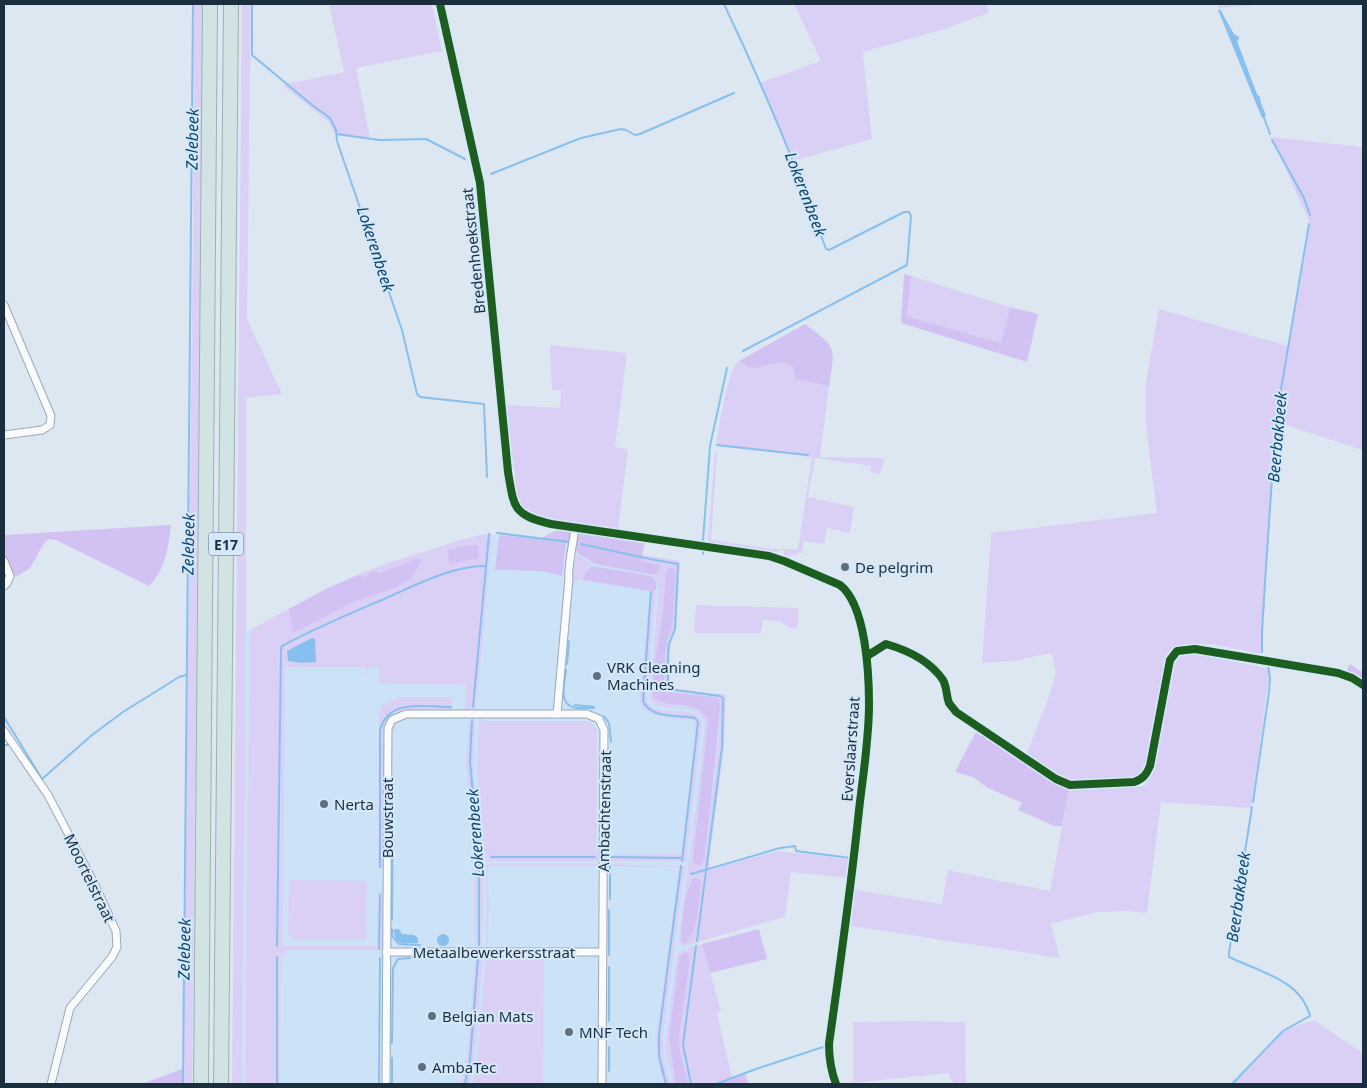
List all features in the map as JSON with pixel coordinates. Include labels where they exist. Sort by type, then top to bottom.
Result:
[{"type":"highway","name":"E17","points":[[201,1084],[210,4]]},
{"type":"highway","name":"E17","points":[[221,1084],[232,4]]},
{"type":"street","name":"Bredenhoekstraat","points":[[440,4],[480,183],[512,500]]},
{"type":"street","points":[[4,305],[51,416],[50,425],[42,430],[4,435]]},
{"type":"street","name":"Everslaarstraat","points":[[512,500],[519,511],[526,517],[551,524],[769,556],[840,585],[850,596],[863,634],[867,656],[869,707],[853,871],[829,1044],[829,1058],[836,1084]]},
{"type":"street","points":[[557,714],[569,578],[568,571],[575,528]]},
{"type":"street","points":[[4,561],[10,576],[4,586]]},
{"type":"street","name":"Bouwstraat","points":[[386,1084],[388,728],[392,720],[399,715],[406,714],[557,714]]},
{"type":"street","name":"Ambachtenstraat","points":[[557,714],[593,716],[598,719],[604,730],[602,1084]]},
{"type":"street","name":"Moortelstraat","points":[[5,735],[48,795],[95,885],[116,931],[117,938],[112,957],[70,1008],[51,1084]]},
{"type":"street","name":"Metaalbewerkersstraat","points":[[386,952],[602,952]]},
{"type":"shaded area","points":[[194,4],[203,4],[192,1084],[182,1084],[193,234]]},
{"type":"shaded area","points":[[242,4],[251,4],[247,319],[282,394],[246,398],[242,1084],[232,1084]]},
{"type":"shaded area","points":[[329,4],[432,4],[442,51],[356,68],[370,138],[336,136],[329,122],[282,85],[344,72]]},
{"type":"shaded area","points":[[794,4],[987,4],[989,13],[941,30],[863,52],[872,139],[792,161],[759,83],[821,61]]},
{"type":"shaded area","points":[[1218,4],[1267,4],[1219,8]]},
{"type":"shaded area","points":[[1271,137],[1363,147],[1363,450],[1275,422],[1262,654],[1212,644],[1178,645],[1173,647],[1168,656],[1145,771],[1140,777],[1122,781],[1089,783],[1065,781],[1050,772],[1027,753],[1050,694],[1056,672],[1051,653],[1014,661],[982,663],[991,533],[1157,513],[1146,427],[1146,381],[1159,309],[1288,346],[1310,223]]},
{"type":"shaded area","points":[[904,274],[911,276],[907,316],[1001,343],[1010,307],[1038,314],[1027,362],[901,323]]},
{"type":"shaded area","points":[[911,276],[1010,307],[1001,343],[907,316]]},
{"type":"shaded area","points":[[805,324],[824,339],[832,349],[829,386],[795,379],[793,367],[782,362],[751,369],[739,361]]},
{"type":"shaded area","points":[[550,345],[627,353],[615,447],[628,449],[618,530],[547,520],[534,516],[523,509],[518,500],[506,405],[560,408],[561,390],[552,390]]},
{"type":"shaded area","points":[[739,361],[751,369],[782,362],[793,367],[795,379],[829,386],[820,457],[885,458],[880,474],[870,472],[871,466],[815,458],[808,497],[854,507],[850,533],[827,528],[824,544],[804,541],[802,553],[797,552],[798,555],[788,557],[784,556],[784,551],[778,550],[777,552],[770,553],[709,542],[715,452],[717,454],[711,540],[773,549],[798,549],[812,457],[718,446],[716,448],[727,388],[735,366]]},
{"type":"shaded area","points":[[171,525],[163,565],[149,586],[56,540],[48,539],[30,568],[16,577],[4,558],[4,535]]},
{"type":"shaded area","points":[[559,530],[645,543],[641,561],[660,565],[658,572],[653,575],[595,564],[576,552],[577,545],[566,543],[562,576],[541,571],[495,570],[499,535],[540,539]]},
{"type":"shaded area","points":[[485,534],[540,539],[680,561],[676,630],[670,644],[669,688],[726,695],[724,747],[684,1044],[693,1084],[242,1084],[246,632],[328,588],[379,566]]},
{"type":"shaded area","points":[[485,534],[492,534],[476,710],[465,709],[465,685],[379,684],[379,668],[368,668],[368,675],[366,675],[366,667],[285,667],[283,946],[377,946],[378,893],[383,893],[383,946],[381,950],[286,950],[285,955],[281,956],[280,1084],[245,1084],[250,630],[328,588],[379,566]]},
{"type":"shaded area","points":[[478,545],[479,556],[477,559],[450,564],[447,550]]},
{"type":"shaded area","points":[[576,555],[579,555],[593,566],[585,573],[583,580],[574,582],[573,581]]},
{"type":"shaded area","points":[[643,555],[680,561],[676,630],[670,644],[669,688],[726,695],[724,747],[708,870],[778,851],[850,859],[848,878],[791,872],[785,917],[684,946],[681,945],[679,938],[705,722],[701,715],[694,710],[658,706],[650,699],[659,584],[653,575],[658,572],[640,561]],"holes":[[[666,572],[675,580],[673,621],[665,651],[665,691],[714,697],[720,706],[718,748],[704,860],[694,865],[693,859],[708,719],[702,711],[676,706],[653,696],[654,669],[663,612]]]},
{"type":"shaded area","points":[[420,559],[421,562],[412,578],[397,587],[355,601],[295,632],[292,630],[289,609],[328,588],[358,575],[365,577],[374,571],[380,573]]},
{"type":"shaded area","points":[[593,566],[651,576],[657,582],[656,590],[650,591],[583,580],[585,573]]},
{"type":"shaded area","points":[[668,568],[673,568],[675,571],[675,580],[673,621],[665,651],[664,688],[667,692],[714,697],[719,700],[720,706],[704,861],[700,865],[694,865],[693,859],[708,719],[697,709],[659,701],[653,696],[654,669]]},
{"type":"shaded area","points":[[656,590],[646,695],[648,703],[650,706],[663,711],[693,713],[702,722],[686,861],[608,861],[608,855],[681,854],[695,738],[695,722],[694,720],[668,718],[648,712],[642,707],[640,690],[650,591]]},
{"type":"shaded area","points":[[696,605],[798,608],[798,629],[790,628],[779,621],[763,620],[761,633],[694,633]]},
{"type":"shaded area","points":[[1185,654],[1201,654],[1270,669],[1251,808],[1161,802],[1147,913],[1127,911],[1097,912],[1051,924],[1060,958],[851,926],[855,890],[942,904],[948,870],[1050,891],[1069,790],[1145,786],[1153,767],[1174,663],[1178,657]]},
{"type":"shaded area","points":[[1350,664],[1363,673],[1363,681],[1346,672]]},
{"type":"shaded area","points":[[398,697],[451,697],[453,700],[451,710],[405,710],[389,717],[385,724],[383,740],[383,868],[378,867],[379,713],[381,706]]},
{"type":"shaded area","points":[[479,718],[482,718],[481,721],[588,721],[593,725],[597,730],[596,853],[600,853],[600,861],[486,861],[477,769]]},
{"type":"shaded area","points":[[469,720],[475,721],[473,770],[483,879],[482,945],[476,945],[475,942],[474,856],[466,764]]},
{"type":"shaded area","points":[[977,730],[1069,790],[1062,826],[1055,826],[1018,810],[1022,803],[988,788],[973,777],[955,772]]},
{"type":"shaded area","points":[[486,864],[600,864],[600,866],[489,866],[488,948],[486,948]]},
{"type":"shaded area","points":[[608,864],[685,866],[663,1035],[664,1061],[670,1084],[663,1084],[657,1057],[656,1039],[679,867],[608,866]]},
{"type":"shaded area","points":[[694,878],[700,879],[701,882],[696,924],[689,939],[684,944],[681,942],[684,908],[687,891]]},
{"type":"shaded area","points":[[289,880],[367,881],[366,938],[363,940],[295,940],[288,934]]},
{"type":"shaded area","points":[[759,929],[767,959],[710,973],[702,944]]},
{"type":"shaded area","points":[[702,944],[721,1011],[717,1013],[732,1078],[712,1084],[686,1084],[679,1037],[690,960],[679,959],[669,1037],[676,1084],[673,1084],[665,1046],[677,955],[680,951]]},
{"type":"shaded area","points":[[684,953],[688,954],[690,960],[679,1037],[687,1082],[686,1084],[676,1084],[669,1037],[679,958]]},
{"type":"shaded area","points":[[486,955],[489,956],[490,960],[544,959],[543,1084],[473,1084],[478,1054]]},
{"type":"shaded area","points":[[475,958],[482,959],[476,1047],[469,1084],[461,1084],[467,1057]]},
{"type":"shaded area","points":[[1314,1020],[1363,1053],[1363,1084],[1231,1084],[1287,1029]]},
{"type":"shaded area","points":[[853,1022],[965,1022],[966,1084],[954,1084],[948,1073],[853,1083]]},
{"type":"shaded area","points":[[182,1069],[182,1084],[142,1084]]},
{"type":"shaded area","points":[[745,1074],[749,1084],[712,1084]]},
{"type":"water","points":[[1220,9],[1234,34],[1239,37],[1237,41],[1266,116],[1262,118],[1218,10]]},
{"type":"water","points":[[312,638],[315,639],[316,662],[301,663],[288,661],[287,651]]},
{"type":"water","points":[[399,929],[402,934],[414,935],[418,938],[418,943],[401,943],[396,940],[393,931]]},
{"type":"water","points":[[441,934],[445,934],[449,940],[445,946],[441,946],[437,942],[437,938]]},
{"type":"waterway","name":"Zelebeek","points":[[183,1084],[193,4]]},
{"type":"waterway","name":"Lokerenbeek","points":[[252,4],[252,55],[330,118],[336,130],[337,141],[402,330],[417,394],[420,397],[484,404],[487,477]]},
{"type":"waterway","name":"Lokerenbeek","points":[[724,4],[778,125],[826,249],[829,250],[904,212],[909,212],[911,216],[907,265],[743,351]]},
{"type":"waterway","points":[[491,174],[581,138],[621,129],[635,135],[640,134],[734,93]]},
{"type":"waterway","name":"Beerbakbeek","points":[[1263,115],[1270,134]]},
{"type":"waterway","points":[[337,134],[379,140],[426,139],[465,159]]},
{"type":"waterway","name":"Beerbakbeek","points":[[1272,140],[1304,198],[1310,215]]},
{"type":"waterway","name":"Beerbakbeek","points":[[1262,652],[1276,419],[1309,224]]},
{"type":"waterway","name":"Lokerenbeek","points":[[703,541],[710,446],[727,368]]},
{"type":"waterway","points":[[717,445],[808,455]]},
{"type":"waterway","points":[[497,533],[569,542]]},
{"type":"waterway","name":"Lokerenbeek","points":[[473,707],[489,534]]},
{"type":"waterway","points":[[581,544],[678,564],[675,629],[669,644],[668,654],[668,689],[723,698],[722,747],[697,941]]},
{"type":"waterway","points":[[277,946],[282,646],[332,621],[434,577],[460,569],[486,566]]},
{"type":"waterway","points":[[651,592],[643,701],[652,711],[666,715],[695,718],[698,722],[682,861]]},
{"type":"waterway","points":[[567,664],[569,641]]},
{"type":"waterway","name":"Beerbakbeek","points":[[1253,802],[1269,692],[1270,678],[1268,665]]},
{"type":"waterway","points":[[566,670],[565,701],[568,705],[575,708],[594,708]]},
{"type":"waterway","points":[[4,717],[42,779],[92,735],[123,712],[179,677],[186,675]]},
{"type":"waterway","points":[[575,705],[594,707]]},
{"type":"waterway","points":[[380,867],[380,730],[391,713],[409,706],[451,707]]},
{"type":"waterway","points":[[604,716],[609,723],[611,742]]},
{"type":"waterway","name":"Lokerenbeek","points":[[472,720],[470,762],[479,857],[479,945]]},
{"type":"waterway","points":[[610,785],[611,765]]},
{"type":"waterway","points":[[610,795],[610,808]]},
{"type":"waterway","name":"Beerbakbeek","points":[[1232,1084],[1283,1031],[1310,1016],[1305,1004],[1289,985],[1229,957],[1252,807]]},
{"type":"waterway","points":[[392,920],[393,808]]},
{"type":"waterway","points":[[610,817],[610,835]]},
{"type":"waterway","points":[[691,874],[780,848],[795,846],[796,851],[851,858]]},
{"type":"waterway","points":[[491,857],[595,857]]},
{"type":"waterway","points":[[611,857],[682,858]]},
{"type":"waterway","points":[[610,866],[610,899]]},
{"type":"waterway","points":[[666,1084],[659,1056],[659,1034],[681,866]]},
{"type":"waterway","points":[[379,949],[380,895]]},
{"type":"waterway","points":[[609,910],[609,955]]},
{"type":"waterway","points":[[392,929],[392,936],[399,944],[420,945]]},
{"type":"waterway","points":[[691,1084],[683,1045],[696,946]]},
{"type":"waterway","points":[[277,957],[277,1084]]},
{"type":"waterway","points":[[379,1084],[380,958]]},
{"type":"waterway","points":[[392,1043],[393,968],[398,959],[410,958]]},
{"type":"waterway","points":[[415,958],[427,958]]},
{"type":"waterway","points":[[432,958],[445,958]]},
{"type":"waterway","points":[[450,958],[461,958]]},
{"type":"waterway","name":"Lokerenbeek","points":[[465,1084],[470,1060],[478,958]]},
{"type":"waterway","points":[[609,967],[609,1021]]},
{"type":"waterway","points":[[609,1028],[609,1035]]},
{"type":"waterway","points":[[609,1047],[609,1071]]},
{"type":"waterway","points":[[716,1084],[823,1047]]},
{"type":"waterway","points":[[392,1058],[392,1084]]},
{"type":"cycle path","points":[[440,4],[480,183],[508,472],[514,502],[518,508],[529,517],[551,524],[769,556],[840,585],[849,595],[856,608],[867,658],[869,717],[866,757],[829,1044],[829,1055],[836,1084]]},
{"type":"cycle path","points":[[867,656],[886,644],[918,657],[932,667],[943,680],[949,703],[956,712],[1056,779],[1070,785],[1134,782],[1140,780],[1146,774],[1150,766],[1170,660],[1177,651],[1195,649],[1338,673],[1352,678],[1363,685]]},
{"type":"place","name":"De pelgrim","points":[[845,567]]},
{"type":"place","name":"VRK Cleaning Machines","points":[[597,676]]},
{"type":"place","name":"Nerta","points":[[324,804]]},
{"type":"place","name":"Belgian Mats","points":[[432,1016]]},
{"type":"place","name":"MNF Tech","points":[[569,1032]]},
{"type":"place","name":"AmbaTec","points":[[422,1067]]}]
